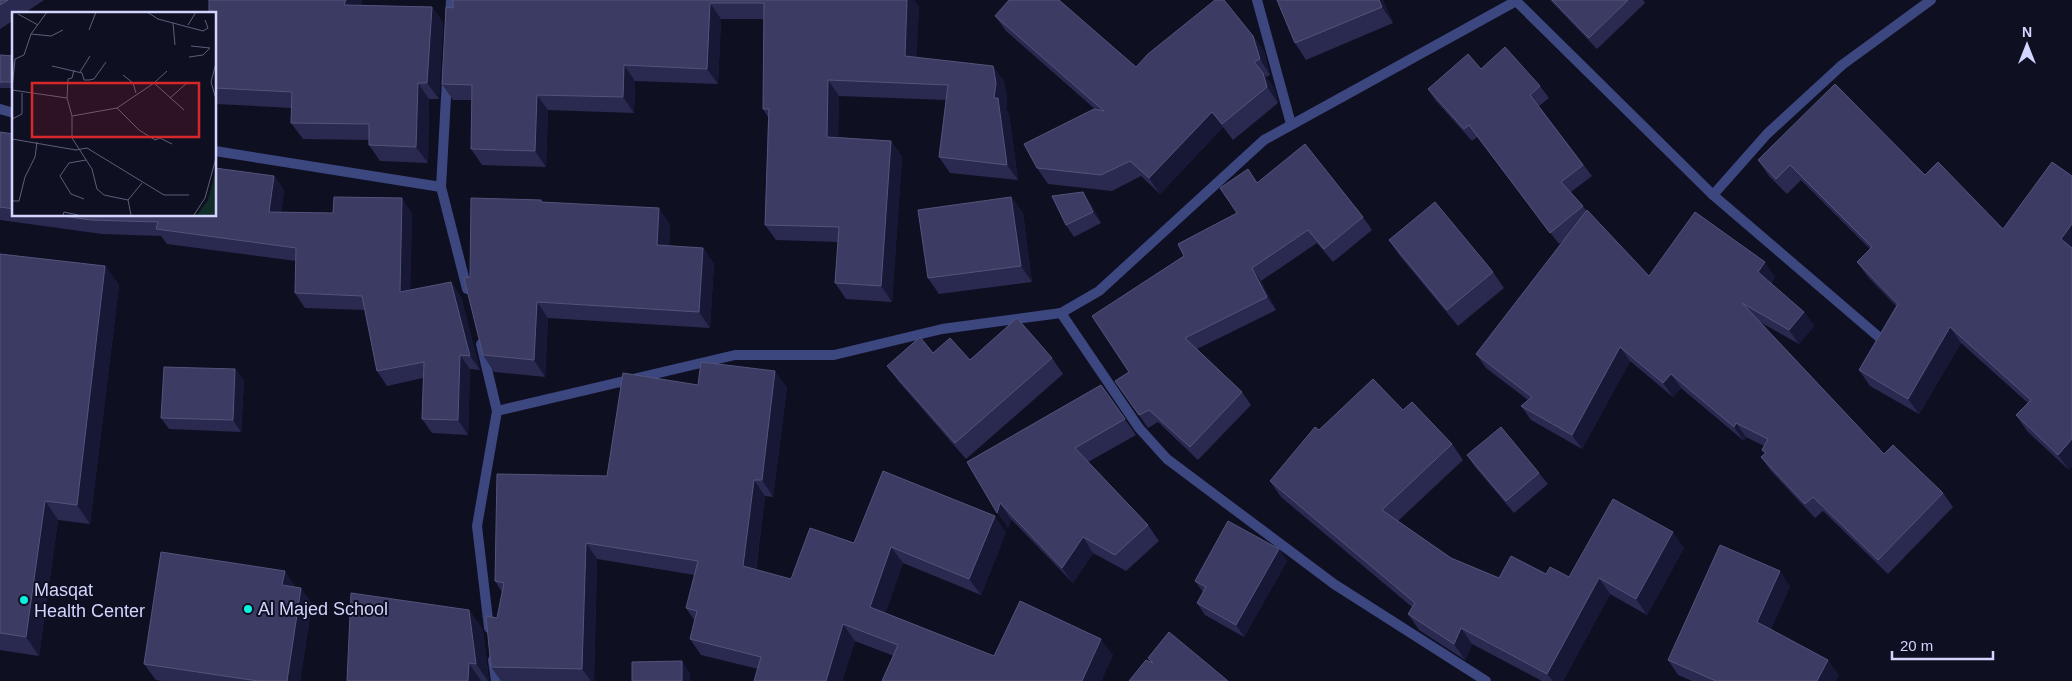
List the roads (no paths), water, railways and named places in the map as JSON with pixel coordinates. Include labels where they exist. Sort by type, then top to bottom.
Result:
[{"type":"street","points":[[450,30],[451,0]]},
{"type":"street","points":[[1257,0],[1291,124]]},
{"type":"street","points":[[1713,195],[1767,134],[1842,65],[1931,0]]},
{"type":"street","points":[[498,411],[735,355],[834,355],[942,329],[1061,313],[1099,291],[1264,140],[1517,1],[1713,195],[1887,344]]},
{"type":"street","points":[[448,69],[441,188],[470,299]]},
{"type":"street","points":[[216,151],[441,188]]},
{"type":"street","points":[[1061,313],[1139,428],[1167,459],[1334,584],[1486,681]]},
{"type":"street","points":[[479,337],[498,411],[477,526],[496,681]]},
{"type":"place","name":"Masqat Health Center","points":[[24,600]]},
{"type":"place","name":"Al Majed School","points":[[248,609]]}]
